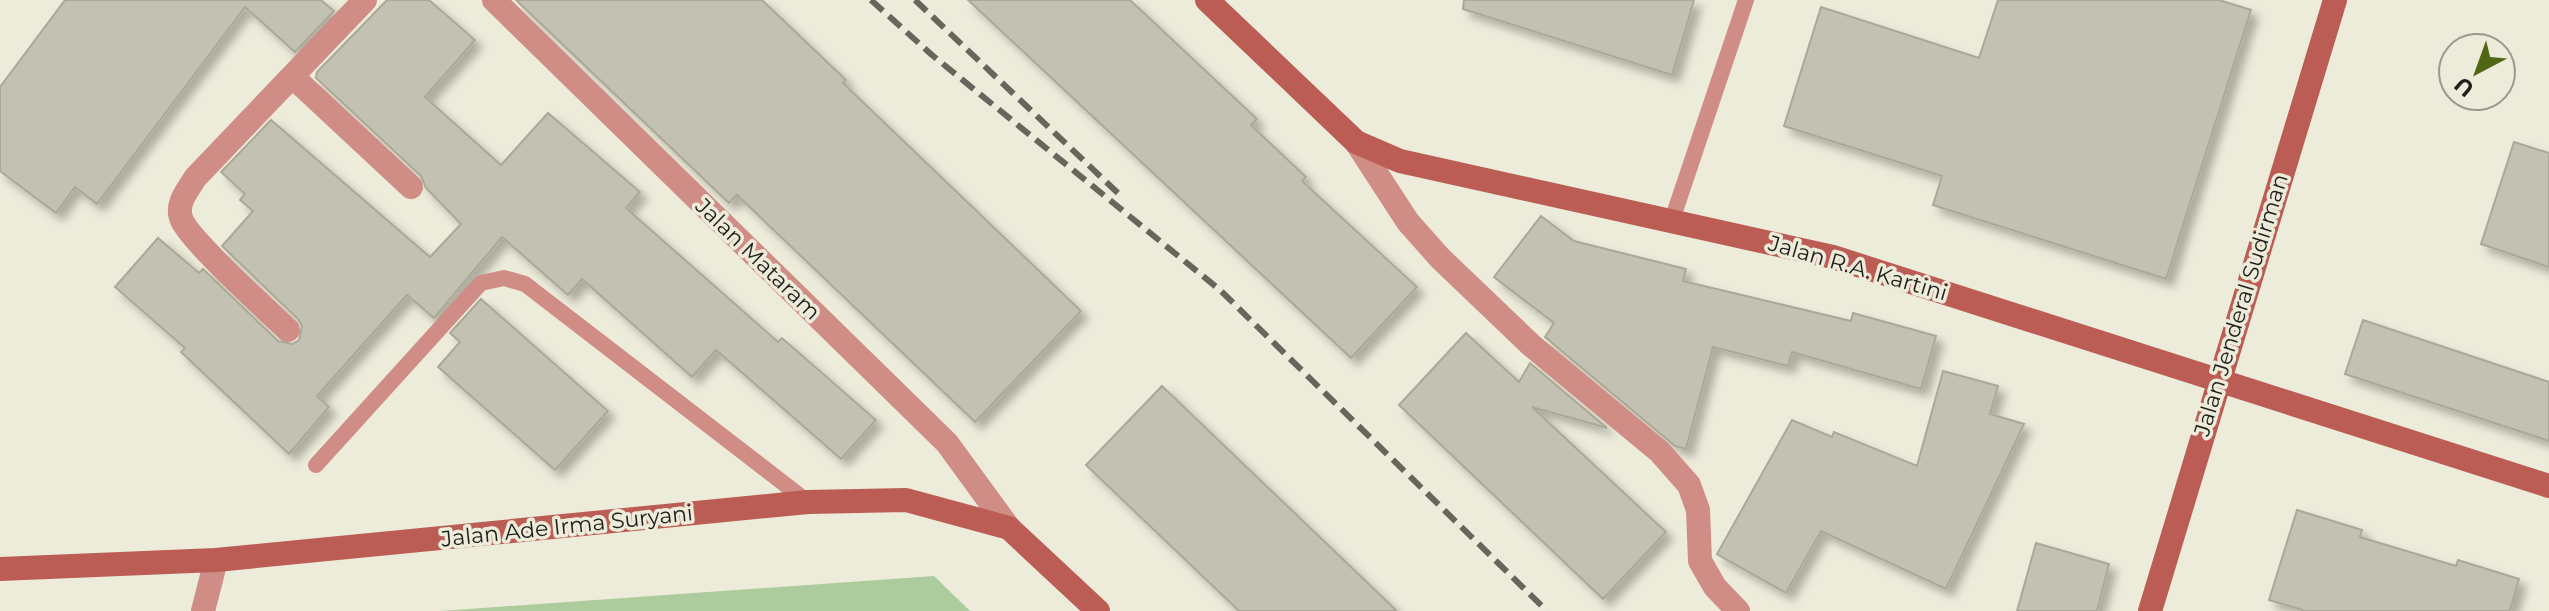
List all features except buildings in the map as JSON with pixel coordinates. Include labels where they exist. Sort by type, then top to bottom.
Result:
[{"type":"main road","name":"Jalan R.A. Kartini","points":[[1207,0],[1356,142],[1400,161],[1833,257],[2549,486]]},
{"type":"main road","name":"Jalan Jenderal Sudirman","points":[[2150,611],[2335,0]]},
{"type":"main road","name":"Jalan Ade Irma Suryani","points":[[0,569],[216,560],[808,502],[906,500],[1009,528],[1098,611]]},
{"type":"street","points":[[288,330],[200,242],[181,219],[181,202],[195,178],[365,0]]},
{"type":"street","name":"Jalan Mataram","points":[[494,0],[947,443],[1009,528]]},
{"type":"street","points":[[293,77],[411,187]]},
{"type":"street","points":[[1356,142],[1408,222],[1440,258],[1531,345],[1660,452],[1689,485],[1698,510],[1700,561],[1715,587],[1738,611]]},
{"type":"street","points":[[203,611],[216,560]]},
{"type":"lane","points":[[1672,220],[1746,0]]},
{"type":"lane","points":[[316,465],[481,283],[504,278],[525,284],[808,502]]},
{"type":"green space","points":[[934,576],[970,611],[441,611]]},
{"type":"railway","points":[[871,0],[932,55],[1220,290],[1547,611]]},
{"type":"railway","points":[[915,0],[1121,196]]}]
